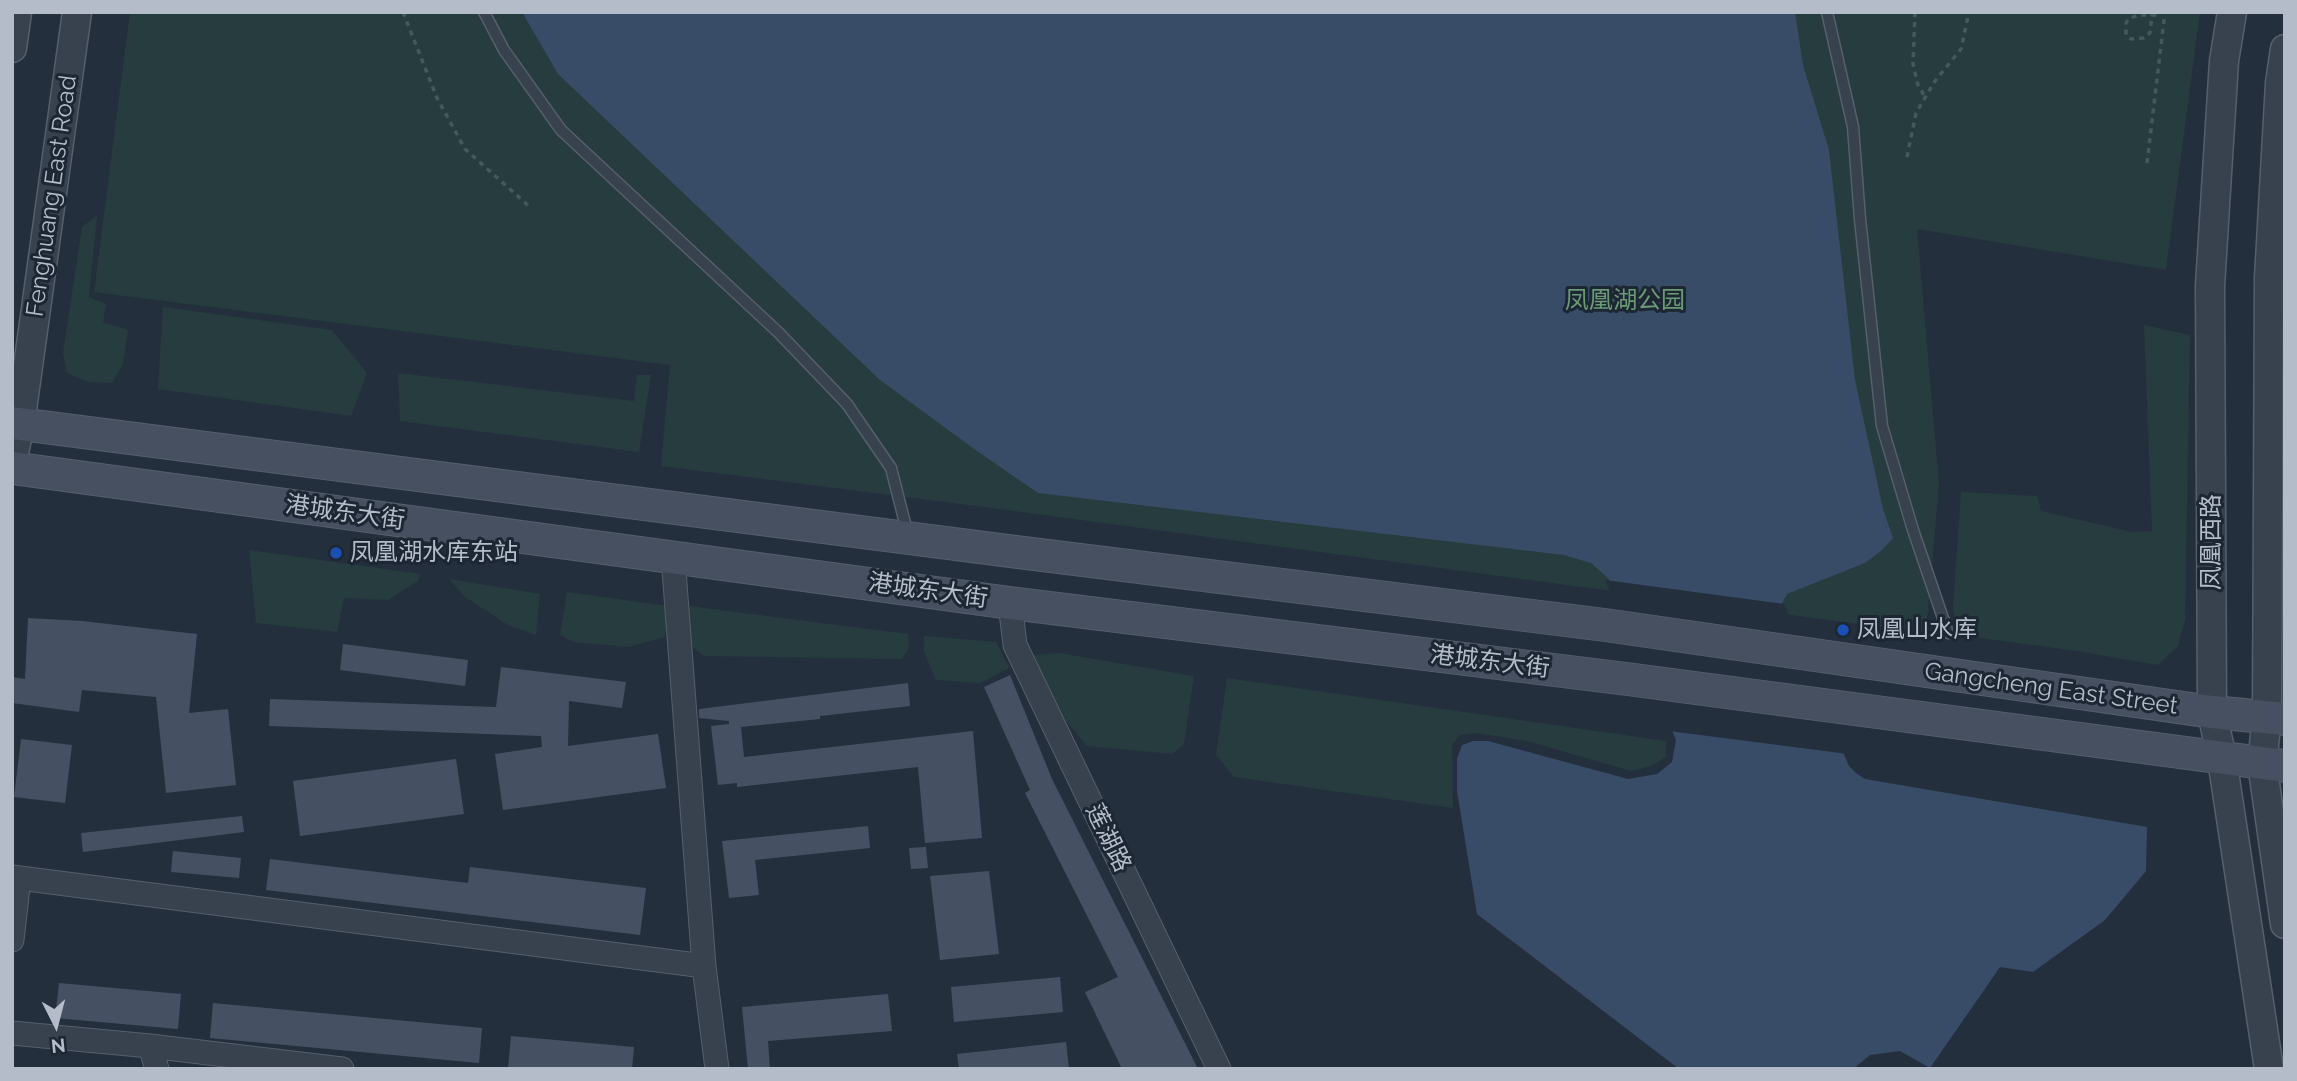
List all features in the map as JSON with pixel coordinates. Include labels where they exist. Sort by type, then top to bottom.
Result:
[{"type":"main road","name":"港城东大街","points":[[16,424],[1605,625],[1818,656]]},
{"type":"main road","name":"港城东大街","points":[[12,468],[1010,603],[1844,708]]},
{"type":"main road","name":"Gangcheng East Street","points":[[1818,656],[2213,712],[2276,718]]},
{"type":"main road","name":"Gangcheng East Street","points":[[1844,708],[2273,765]]},
{"type":"street","points":[[12,48],[17,12]]},
{"type":"street","name":"Fenghuang East Road","points":[[12,462],[77,12]]},
{"type":"street","name":"凤凰西路","points":[[2232,12],[2224,61],[2210,286],[2213,712],[2269,1069]]},
{"type":"street","points":[[2285,49],[2280,83],[2269,278],[2276,718],[2273,765],[2285,924]]},
{"type":"street","points":[[673,557],[704,966],[717,1069]]},
{"type":"street","name":"莲湖路","points":[[1010,603],[1015,645],[1219,1069]]},
{"type":"street","points":[[12,940],[16,878],[704,966]]},
{"type":"street","points":[[12,1033],[342,1069]]},
{"type":"street","points":[[150,1046],[157,1069]]},
{"type":"lane","points":[[484,12],[504,50],[561,130],[779,333],[847,404],[891,468],[909,539]]},
{"type":"lane","points":[[1827,12],[1853,127],[1882,426],[1948,633]]},
{"type":"path","points":[[404,12],[437,98],[465,149],[531,208]]},
{"type":"path","points":[[1915,12],[1913,64],[1918,85],[1925,97]]},
{"type":"path","points":[[1907,157],[1916,113],[1935,81],[1961,48],[1969,12]]},
{"type":"path","points":[[2147,163],[2163,14],[2152,14],[2129,18],[2126,23],[2126,35],[2131,39],[2144,38],[2150,33],[2152,14]]},
{"type":"green space","name":"凤凰湖公园","points":[[130,12],[2200,12],[2166,270],[1917,229],[1939,484],[1926,633],[661,466],[670,365],[94,292]]},
{"type":"green space","points":[[97,215],[89,297],[106,304],[103,322],[128,330],[123,364],[112,383],[88,382],[67,373],[63,353],[82,227]]},
{"type":"green space","points":[[163,307],[332,330],[367,373],[351,416],[158,389]]},
{"type":"green space","points":[[2144,325],[2190,335],[2185,620],[2178,646],[2158,665],[1958,635],[1953,607],[1961,492],[2037,496],[2041,511],[2132,532],[2152,531]]},
{"type":"green space","points":[[398,373],[634,401],[637,375],[651,375],[639,452],[400,421]]},
{"type":"green space","points":[[249,550],[421,574],[418,581],[388,600],[344,598],[337,632],[256,623]]},
{"type":"green space","points":[[449,579],[540,594],[536,635],[508,625],[465,597]]},
{"type":"green space","points":[[567,592],[668,606],[665,637],[628,647],[573,642],[560,635]]},
{"type":"green space","points":[[689,606],[908,634],[909,648],[902,659],[704,656],[692,647]]},
{"type":"green space","points":[[924,636],[996,642],[1009,668],[980,683],[936,680],[924,652]]},
{"type":"green space","points":[[1059,653],[1194,676],[1184,744],[1172,754],[1087,746],[1056,709],[1034,655]]},
{"type":"green space","points":[[1227,678],[1666,741],[1666,757],[1651,766],[1631,771],[1527,741],[1476,733],[1460,735],[1452,744],[1453,808],[1234,777],[1216,755]]},
{"type":"water","name":"凤凰湖公园","points":[[522,12],[1795,12],[1803,65],[1829,150],[1855,380],[1883,509],[1893,538],[1865,563],[1787,594],[1780,607],[1849,766],[1856,773],[1865,779],[2147,827],[2146,871],[2105,920],[2033,972],[2000,967],[1930,1068],[1900,1051],[1870,1055],[1853,1069],[1679,1069],[1477,914],[1457,791],[1457,759],[1462,745],[1473,741],[1488,741],[1628,779],[1657,774],[1672,762],[1676,740],[1609,579],[1591,563],[1564,555],[1038,493],[880,380],[558,74]]},
{"type":"pier","points":[[1605,580],[1784,604],[1848,754],[1669,731]]},
{"type":"building","points":[[28,618],[82,621],[197,634],[189,713],[228,709],[236,785],[166,793],[156,697],[82,690],[79,712],[12,703],[12,677],[25,679]]},
{"type":"building","points":[[343,644],[468,660],[465,686],[340,670]]},
{"type":"building","points":[[501,667],[626,682],[622,708],[569,701],[568,746],[658,734],[666,788],[503,810],[495,754],[542,747],[541,736],[269,726],[270,699],[496,707]]},
{"type":"building","points":[[1010,675],[1052,779],[1198,1069],[1122,1069],[1085,992],[1118,977],[1025,793],[1030,790],[984,687]]},
{"type":"building","points":[[908,683],[910,706],[741,727],[744,757],[973,731],[982,838],[925,843],[918,767],[737,787],[737,783],[718,785],[711,726],[729,724],[729,721],[699,718],[699,709]]},
{"type":"building","points":[[21,739],[72,745],[65,803],[14,797]]},
{"type":"building","points":[[456,759],[464,814],[300,836],[293,781]]},
{"type":"building","points":[[242,816],[244,832],[83,852],[81,833]]},
{"type":"building","points":[[868,826],[870,848],[755,860],[759,895],[729,898],[722,841]]},
{"type":"building","points":[[926,847],[928,868],[911,869],[909,848]]},
{"type":"building","points":[[173,851],[241,858],[239,878],[171,872]]},
{"type":"building","points":[[270,859],[468,883],[470,867],[646,888],[640,935],[266,890]]},
{"type":"building","points":[[989,871],[999,954],[940,960],[930,876]]},
{"type":"building","points":[[1060,977],[1063,1012],[954,1022],[951,987]]},
{"type":"building","points":[[59,983],[181,994],[178,1029],[55,1018]]},
{"type":"building","points":[[888,994],[892,1031],[768,1041],[770,1069],[748,1069],[742,1007]]},
{"type":"building","points":[[213,1003],[482,1028],[479,1063],[210,1038]]},
{"type":"building","points":[[511,1036],[634,1047],[632,1069],[508,1069]]},
{"type":"building","points":[[1066,1042],[1069,1069],[959,1069],[957,1054]]},
{"type":"place","name":"凤凰湖水库东站","points":[[336,553]]},
{"type":"place","name":"凤凰山水库","points":[[1843,630]]}]
